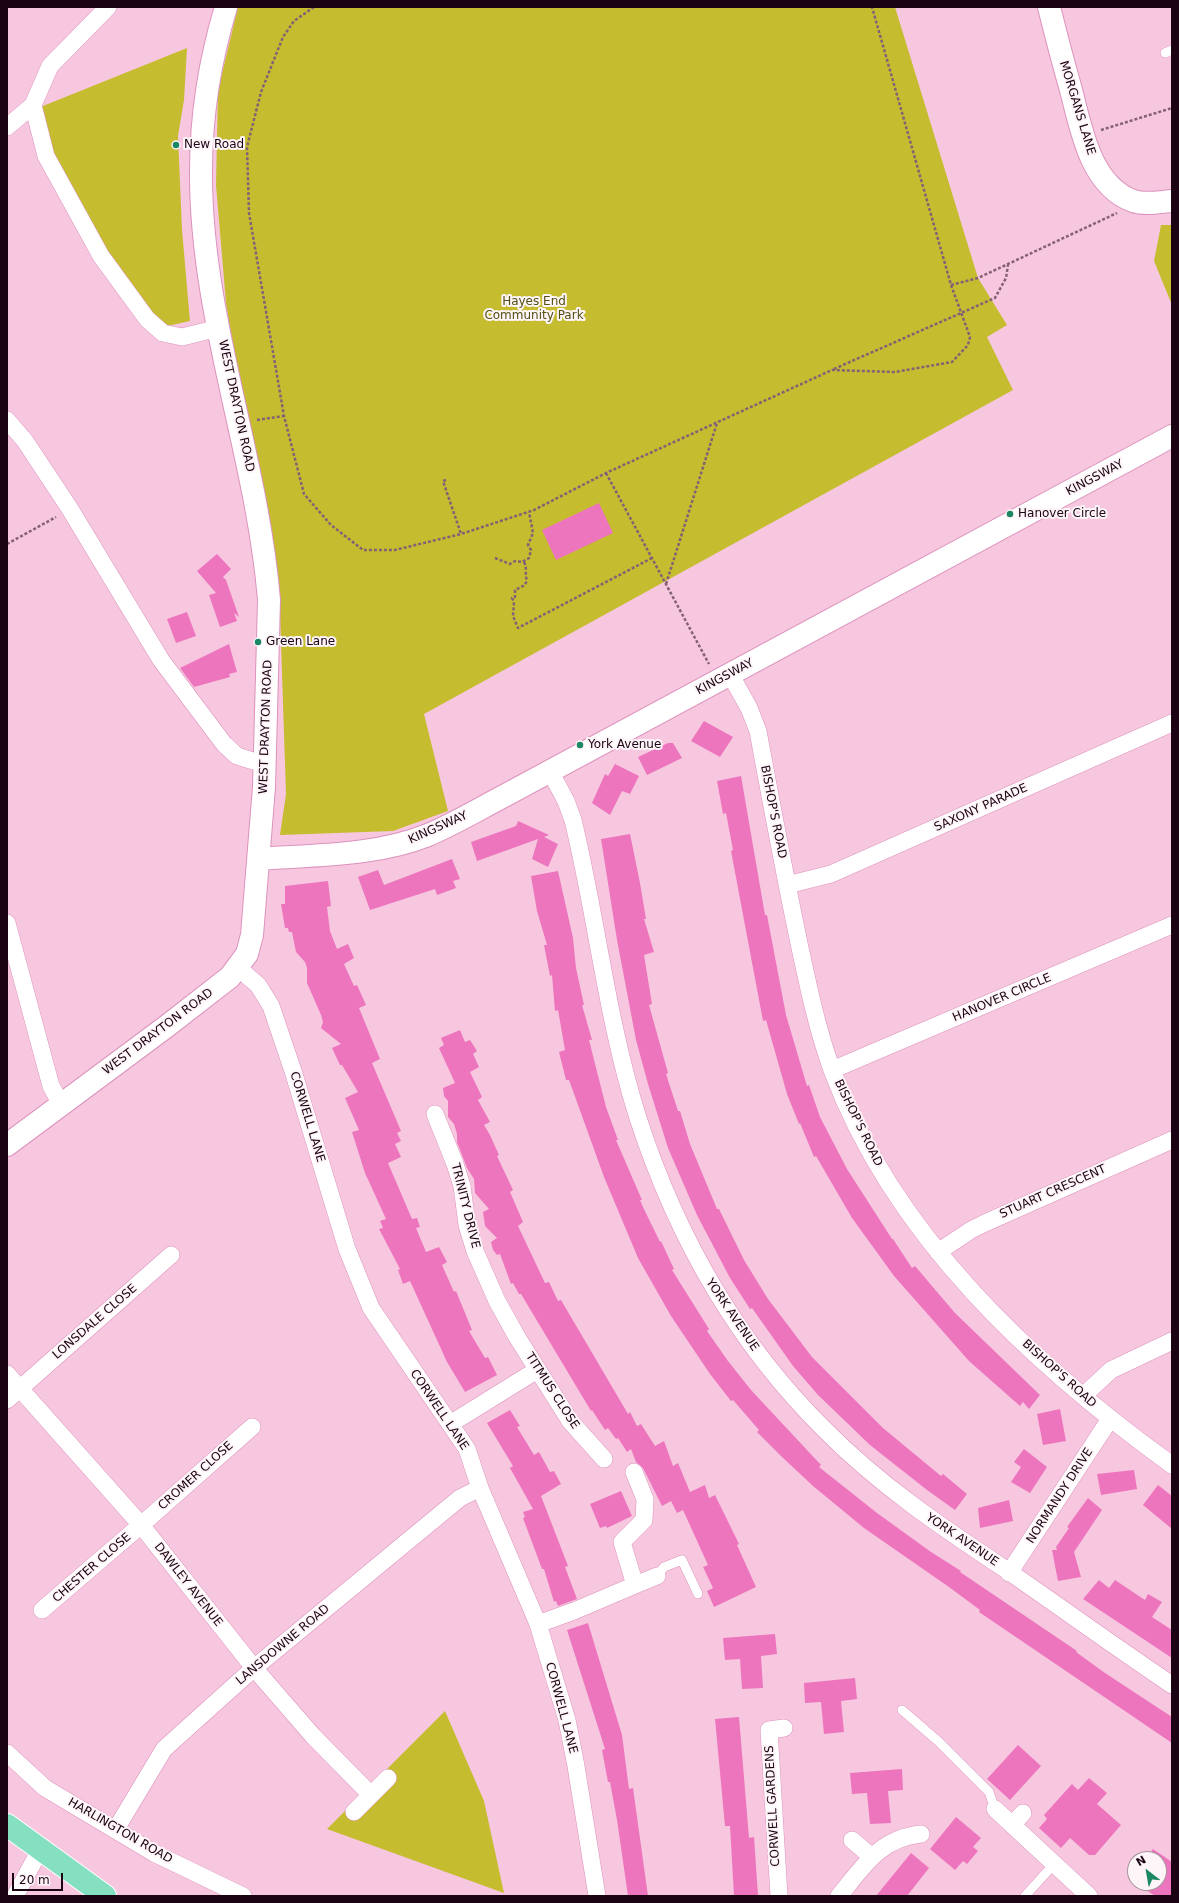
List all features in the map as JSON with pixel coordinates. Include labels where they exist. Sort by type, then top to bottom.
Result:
[{"type":"main road","name":"WEST DRAYTON ROAD","points":[[7,1145],[195,1005],[230,977],[247,954],[252,940],[259,858],[264,761],[269,600],[261,536],[219,328],[205,240],[200,172],[206,91],[211,62],[226,7]]},
{"type":"main road","name":"MORGANS LANE","points":[[1049,7],[1084,136],[1097,167],[1108,184],[1124,197],[1139,203],[1172,201]]},
{"type":"main road","name":"KINGSWAY","points":[[259,858],[358,851],[408,842],[428,835],[550,771],[1172,436]]},
{"type":"main road","points":[[7,1825],[105,1896]]},
{"type":"street","points":[[7,127],[33,105],[50,66],[108,7]]},
{"type":"street","points":[[33,105],[46,156],[101,256],[147,319],[163,333],[182,337],[219,328]]},
{"type":"street","points":[[7,420],[29,446],[70,509],[161,660],[224,744],[237,756],[253,761],[264,761]]},
{"type":"street","name":"BISHOP'S ROAD","points":[[724,677],[749,708],[758,731],[787,885],[817,1022],[832,1070],[852,1117],[873,1158],[910,1215],[938,1252],[1008,1328],[1110,1419],[1172,1465]]},
{"type":"street","name":"SAXONY PARADE","points":[[787,885],[831,874],[1172,723]]},
{"type":"street","name":"YORK AVENUE","points":[[550,771],[566,801],[573,820],[609,1006],[638,1118],[668,1199],[705,1274],[736,1323],[768,1367],[825,1431],[863,1466],[907,1502],[1172,1685]]},
{"type":"street","points":[[7,923],[51,1086],[61,1104]]},
{"type":"street","name":"HANOVER CIRCLE","points":[[832,1070],[1172,924]]},
{"type":"street","name":"CORWELL LANE","points":[[238,968],[258,985],[271,1006],[293,1071],[347,1250],[371,1308],[467,1449],[480,1488],[538,1624],[567,1720],[576,1766],[596,1896]]},
{"type":"street","name":"TRINITY DRIVE","points":[[435,1114],[462,1186],[467,1224],[475,1251],[506,1320]]},
{"type":"street","name":"STUART CRESCENT","points":[[938,1252],[966,1232],[1172,1140]]},
{"type":"street","name":"LONSDALE CLOSE","points":[[7,1400],[171,1255]]},
{"type":"street","name":"TITMUS CLOSE","points":[[506,1320],[570,1421],[604,1459]]},
{"type":"street","points":[[1083,1396],[1110,1370],[1172,1341]]},
{"type":"street","points":[[450,1424],[537,1370]]},
{"type":"street","name":"DAWLEY AVENUE","points":[[7,1374],[141,1525],[254,1668],[313,1736],[371,1795]]},
{"type":"street","name":"NORMANDY DRIVE","points":[[1009,1573],[1110,1419]]},
{"type":"street","name":"CROMER CLOSE","points":[[141,1525],[252,1427]]},
{"type":"street","points":[[634,1472],[645,1499],[644,1520],[622,1542],[634,1585]]},
{"type":"street","name":"LANSDOWNE ROAD","points":[[116,1829],[164,1749],[254,1668],[460,1498],[480,1488]]},
{"type":"street","name":"CHESTER CLOSE","points":[[42,1610],[141,1525]]},
{"type":"street","points":[[538,1624],[574,1612],[657,1576]]},
{"type":"street","name":"CORWELL GARDENS","points":[[779,1896],[769,1730],[784,1728]]},
{"type":"street","name":"HARLINGTON ROAD","points":[[7,1753],[44,1788],[116,1829],[154,1853],[243,1896]]},
{"type":"street","points":[[354,1812],[388,1778]]},
{"type":"street","points":[[995,1809],[1018,1819],[1054,1864],[1089,1896]]},
{"type":"street","points":[[839,1896],[880,1848],[911,1835],[921,1834]]},
{"type":"street","points":[[852,1840],[872,1857]]},
{"type":"street","points":[[15,1896],[40,1850]]},
{"type":"lane","points":[[657,1576],[664,1567],[682,1560],[698,1594]]},
{"type":"lane","points":[[902,1710],[940,1742],[989,1792],[995,1809]]},
{"type":"lane","points":[[1025,1896],[1054,1864]]},
{"type":"path","points":[[314,7],[294,21],[283,37],[261,92],[247,147],[249,213],[284,416],[304,494],[331,525],[363,550],[395,550],[461,534],[529,512],[606,473],[832,370],[995,298],[1006,278],[1008,265]]},
{"type":"path","points":[[832,370],[895,372],[952,362],[968,345],[970,337],[951,285],[872,7]]},
{"type":"path","points":[[1084,136],[1172,108]]},
{"type":"path","points":[[951,285],[978,278],[1008,265],[1139,203]]},
{"type":"path","points":[[239,424],[284,416]]},
{"type":"path","points":[[666,585],[718,422]]},
{"type":"path","points":[[606,473],[666,585],[724,677]]},
{"type":"path","points":[[446,480],[443,481],[461,534]]},
{"type":"path","points":[[7,544],[70,509]]},
{"type":"path","points":[[495,558],[510,564],[515,561],[524,562],[529,558],[531,550],[528,545],[533,533],[529,512]]},
{"type":"path","points":[[524,562],[527,569],[527,580],[525,585],[515,590],[515,597],[512,598],[514,602],[513,616],[518,628],[652,558]]},
{"type":"green space","name":"Hayes End Community Park","points":[[238,7],[895,7],[978,278],[1007,325],[987,337],[1013,390],[424,714],[448,811],[393,831],[280,835],[286,794],[279,583],[265,502],[245,418],[226,303],[216,185],[218,90]]},
{"type":"green space","points":[[187,48],[184,100],[178,136],[182,230],[190,321],[163,327],[99,245],[46,146],[38,108]]},
{"type":"green space","points":[[1161,225],[1172,225],[1172,305],[1154,261]]},
{"type":"green space","points":[[445,1711],[484,1801],[504,1893],[327,1829]]},
{"type":"building","points":[[599,503],[613,533],[556,560],[542,530]]},
{"type":"building","points":[[217,554],[231,569],[223,577],[226,580],[239,617],[234,613],[237,621],[220,627],[209,595],[216,593],[197,571]]},
{"type":"building","points":[[187,612],[196,636],[176,643],[167,619]]},
{"type":"building","points":[[229,644],[237,672],[229,674],[230,677],[194,687],[180,668]]},
{"type":"building","points":[[704,721],[733,737],[720,757],[691,741]]},
{"type":"building","points":[[668,743],[673,743],[682,758],[647,775],[638,757]]},
{"type":"building","points":[[615,764],[639,776],[630,794],[622,791],[610,815],[592,803],[605,774],[608,776]]},
{"type":"building","points":[[741,776],[765,915],[767,915],[786,1015],[807,1086],[809,1085],[820,1117],[847,1169],[912,1268],[915,1266],[955,1313],[1040,1395],[1029,1409],[1023,1402],[1020,1406],[969,1361],[894,1276],[852,1218],[816,1156],[814,1157],[787,1094],[766,1020],[763,1021],[731,851],[733,850],[726,813],[723,814],[717,781]]},
{"type":"building","points":[[518,821],[549,835],[544,837],[558,844],[548,867],[532,859],[538,839],[477,861],[471,842],[516,826]]},
{"type":"building","points":[[630,834],[646,919],[644,919],[654,952],[644,955],[652,1004],[649,1005],[668,1073],[666,1074],[678,1111],[680,1111],[690,1144],[717,1209],[719,1209],[744,1260],[768,1299],[812,1357],[883,1428],[941,1476],[943,1474],[967,1494],[955,1510],[870,1445],[818,1395],[793,1366],[752,1308],[750,1309],[730,1278],[697,1215],[668,1148],[648,1084],[636,1040],[617,940],[601,839]]},
{"type":"building","points":[[452,859],[460,879],[453,881],[456,888],[437,895],[435,889],[370,910],[358,877],[378,870],[384,885]]},
{"type":"building","points":[[558,871],[573,938],[576,968],[584,1005],[582,1005],[592,1040],[589,1040],[606,1107],[618,1140],[616,1140],[642,1200],[640,1200],[643,1207],[674,1269],[672,1270],[709,1329],[707,1331],[728,1361],[751,1390],[821,1465],[819,1467],[877,1513],[931,1552],[1077,1651],[1076,1652],[1105,1673],[1172,1717],[1172,1743],[979,1612],[980,1610],[949,1587],[864,1528],[813,1486],[757,1432],[759,1430],[733,1400],[731,1401],[710,1374],[671,1316],[638,1258],[604,1177],[569,1080],[566,1080],[559,1052],[565,1050],[558,1010],[555,1011],[552,975],[550,976],[544,945],[547,945],[537,911],[531,876]]},
{"type":"building","points":[[328,881],[331,906],[327,907],[330,931],[337,949],[348,944],[354,958],[344,964],[354,986],[357,985],[366,1005],[359,1008],[380,1059],[372,1063],[401,1131],[397,1133],[401,1141],[395,1144],[401,1157],[388,1163],[412,1219],[417,1218],[420,1227],[416,1228],[426,1252],[439,1247],[447,1262],[442,1265],[454,1292],[456,1291],[472,1330],[469,1331],[485,1358],[488,1357],[497,1375],[465,1392],[447,1362],[410,1281],[403,1284],[398,1270],[400,1269],[379,1229],[383,1228],[380,1221],[386,1219],[365,1173],[352,1132],[359,1130],[345,1098],[358,1092],[342,1065],[340,1065],[332,1048],[341,1044],[321,1028],[323,1022],[307,983],[307,968],[305,962],[296,952],[292,932],[289,932],[288,928],[285,928],[281,904],[285,904],[285,886]]},
{"type":"building","points":[[460,1030],[465,1042],[470,1040],[477,1051],[473,1054],[479,1067],[470,1072],[482,1097],[478,1100],[490,1122],[484,1125],[499,1155],[497,1156],[513,1190],[510,1192],[523,1222],[518,1226],[545,1283],[549,1282],[558,1301],[561,1300],[628,1414],[630,1412],[637,1426],[641,1424],[655,1446],[664,1441],[673,1466],[678,1463],[690,1492],[705,1485],[709,1498],[715,1495],[739,1544],[737,1545],[756,1587],[714,1607],[707,1591],[713,1588],[703,1567],[708,1565],[683,1510],[677,1513],[671,1501],[662,1506],[643,1468],[636,1462],[631,1449],[627,1452],[618,1438],[616,1439],[608,1428],[605,1430],[592,1410],[591,1411],[521,1294],[519,1294],[513,1283],[511,1284],[500,1254],[497,1255],[493,1250],[491,1242],[497,1238],[485,1226],[483,1212],[489,1209],[475,1193],[474,1179],[467,1168],[457,1142],[457,1134],[454,1124],[448,1117],[448,1101],[444,1096],[443,1088],[455,1083],[439,1048],[444,1045],[441,1038]]},
{"type":"building","points":[[1060,1409],[1066,1441],[1043,1445],[1037,1414]]},
{"type":"building","points":[[510,1410],[520,1426],[517,1427],[534,1455],[539,1452],[550,1472],[554,1471],[561,1484],[541,1496],[568,1566],[565,1567],[577,1599],[558,1606],[556,1601],[554,1602],[544,1569],[542,1569],[523,1518],[525,1517],[523,1512],[533,1509],[510,1468],[513,1466],[487,1423]]},
{"type":"building","points":[[1024,1449],[1047,1467],[1030,1493],[1011,1482],[1021,1467],[1014,1462]]},
{"type":"building","points":[[1134,1470],[1137,1489],[1101,1495],[1097,1474]]},
{"type":"building","points":[[1158,1485],[1172,1496],[1172,1529],[1143,1505]]},
{"type":"building","points":[[621,1491],[632,1516],[607,1528],[606,1526],[600,1528],[590,1504]]},
{"type":"building","points":[[1088,1498],[1102,1510],[1074,1552],[1081,1577],[1058,1581],[1052,1550],[1057,1550],[1056,1547],[1069,1528],[1067,1527]]},
{"type":"building","points":[[1009,1500],[1013,1521],[980,1528],[978,1508]]},
{"type":"building","points":[[1099,1580],[1109,1588],[1115,1580],[1145,1600],[1148,1594],[1162,1602],[1152,1617],[1172,1630],[1172,1658],[1083,1599]]},
{"type":"building","points":[[588,1623],[622,1735],[629,1789],[633,1788],[648,1896],[628,1896],[617,1820],[602,1750],[605,1749],[567,1630]]},
{"type":"building","points":[[775,1634],[777,1654],[761,1656],[763,1688],[742,1689],[740,1659],[725,1660],[723,1638]]},
{"type":"building","points":[[855,1678],[857,1699],[841,1701],[844,1732],[824,1734],[821,1702],[805,1703],[804,1683]]},
{"type":"building","points":[[739,1717],[749,1838],[754,1837],[758,1896],[734,1896],[730,1826],[725,1826],[715,1719]]},
{"type":"building","points":[[1018,1745],[1041,1766],[1010,1800],[987,1779]]},
{"type":"building","points":[[902,1769],[903,1790],[888,1791],[891,1823],[870,1824],[867,1793],[852,1794],[850,1773]]},
{"type":"building","points":[[1089,1778],[1107,1793],[1097,1804],[1121,1825],[1095,1855],[1089,1855],[1070,1838],[1061,1848],[1039,1828],[1047,1819],[1044,1815],[1072,1784],[1078,1790]]},
{"type":"building","points":[[956,1817],[981,1838],[973,1847],[978,1851],[967,1864],[963,1861],[955,1870],[930,1849]]},
{"type":"building","points":[[911,1853],[929,1868],[907,1896],[876,1896]]},
{"type":"building","points":[[1167,1859],[1172,1862],[1172,1896],[1155,1896],[1148,1891],[1167,1891]]},
{"type":"place","name":"New Road","points":[[176,145]]},
{"type":"place","name":"Hanover Circle","points":[[1010,514]]},
{"type":"place","name":"Green Lane","points":[[258,642]]},
{"type":"place","name":"York Avenue","points":[[580,745]]}]
